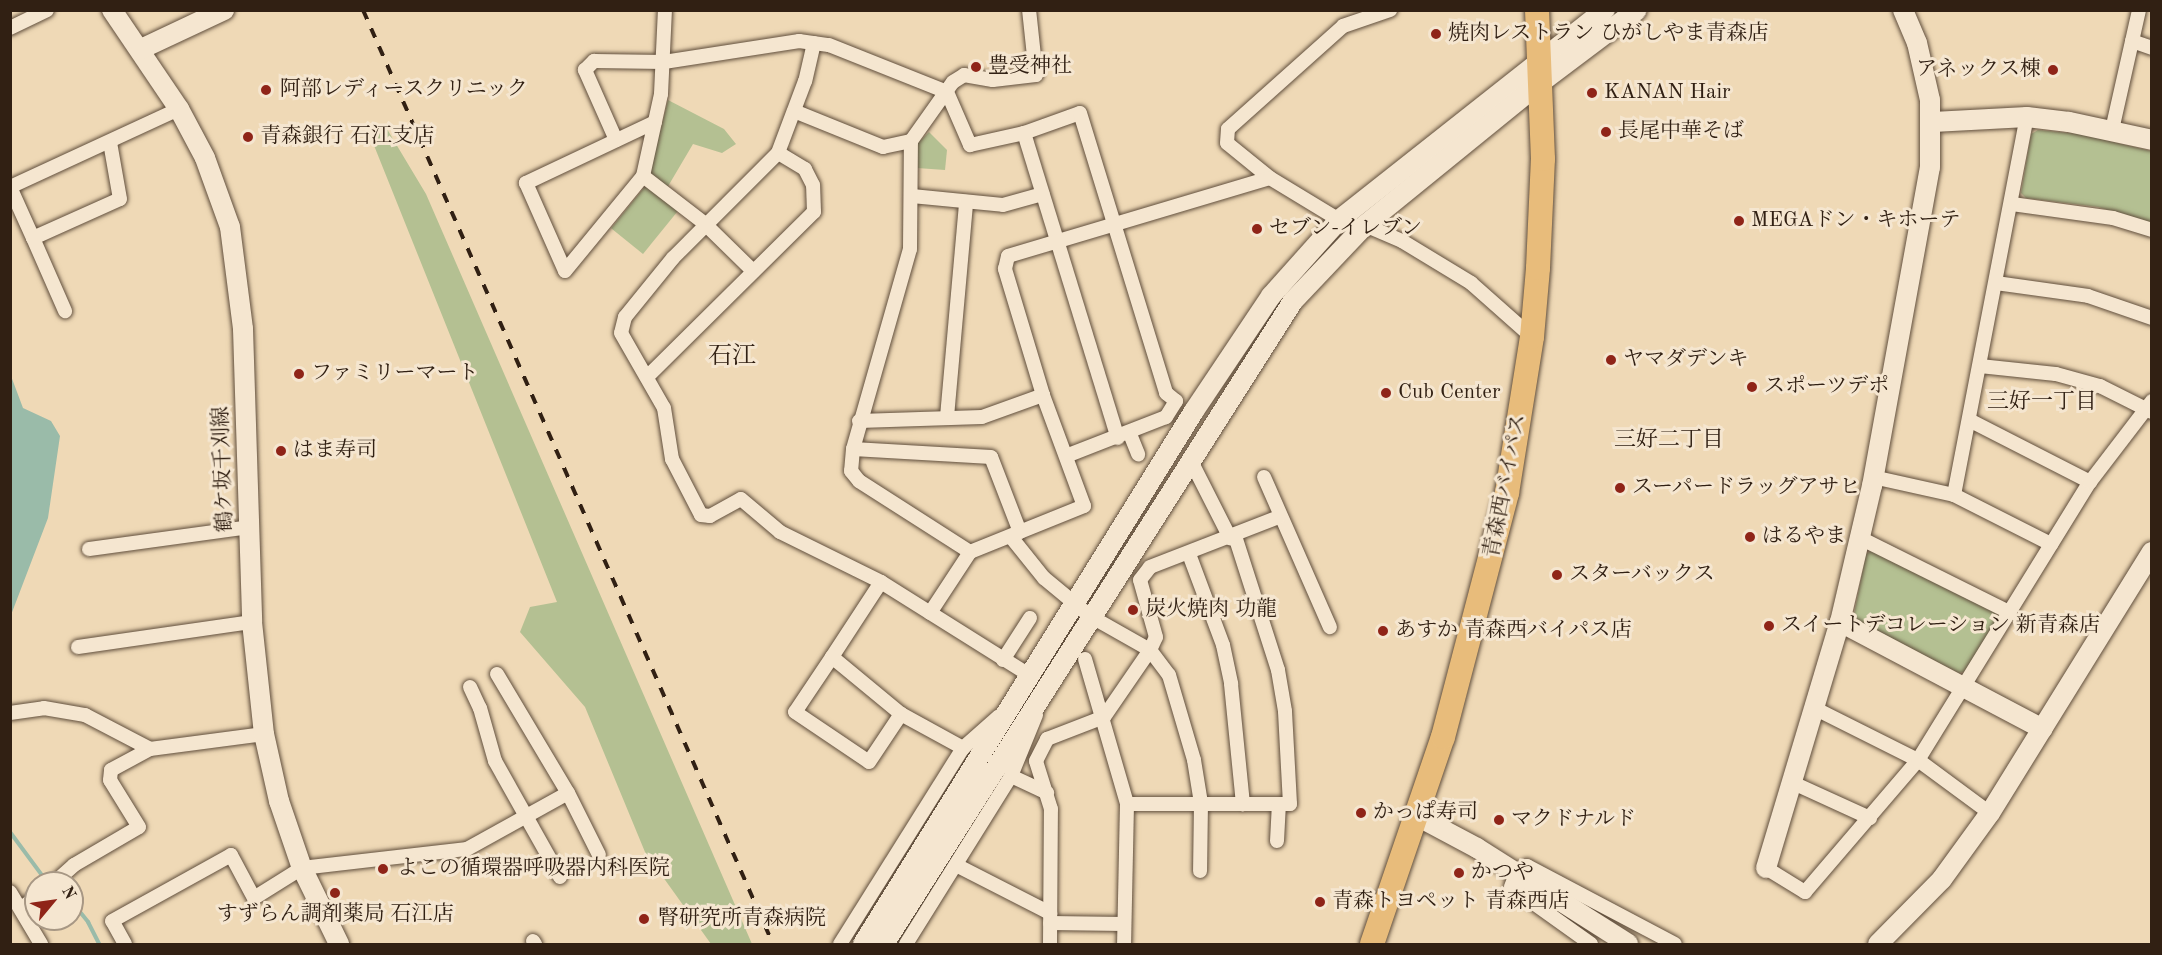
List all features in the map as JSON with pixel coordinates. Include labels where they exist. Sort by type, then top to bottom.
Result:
[{"type":"highway","name":"青森西バイパス","points":[[1372,945],[1443,737],[1487,579],[1507,493],[1532,337],[1543,159],[1537,10]]},
{"type":"street","points":[[10,28],[47,10]]},
{"type":"street","name":"鶴ケ坂千刈線","points":[[112,10],[141,49],[179,109],[219,193],[239,272],[252,622],[264,735],[279,801],[302,868],[339,945]]},
{"type":"street","points":[[141,49],[224,10]]},
{"type":"street","points":[[655,122],[526,183],[565,270],[643,176],[655,122],[664,62],[665,10]]},
{"type":"street","points":[[970,552],[859,480],[851,471],[859,421],[910,249],[911,141],[947,92],[964,75],[993,80],[1036,75],[1029,10]]},
{"type":"street","points":[[1339,220],[1270,178],[1227,143],[1228,129],[1343,26],[1390,10]]},
{"type":"street","points":[[863,945],[1031,676],[1083,610],[1190,459],[1293,301],[1365,225],[1539,73],[1605,10]]},
{"type":"street","points":[[906,945],[1011,776],[1043,693],[1083,610],[1194,411],[1272,296],[1339,220],[1539,73],[1637,10]]},
{"type":"street","points":[[1903,10],[1925,74],[1933,122],[1930,167],[1874,477],[1860,538],[1840,622],[1766,868],[1805,892],[1918,760],[2090,482],[2149,407],[2100,386],[2056,374],[1980,366]]},
{"type":"street","points":[[2112,130],[2139,10]]},
{"type":"street","points":[[2132,42],[2151,48]]},
{"type":"street","points":[[616,140],[585,70],[594,62],[664,62],[780,43],[829,45],[947,92],[970,145],[1024,133],[1080,113],[1166,393],[1194,411]]},
{"type":"street","points":[[814,43],[794,111],[778,153],[704,223],[625,317],[621,333],[664,408],[672,459],[701,515],[710,516],[741,499],[780,532],[881,582],[1031,676]]},
{"type":"street","points":[[65,311],[10,187],[179,109]]},
{"type":"street","points":[[794,111],[883,147],[911,141]]},
{"type":"street","points":[[1933,122],[2027,117],[2112,130],[2151,140]]},
{"type":"street","points":[[1954,495],[1971,421],[2027,117]]},
{"type":"street","points":[[1024,133],[1057,242],[1124,436],[1138,454]]},
{"type":"street","points":[[33,238],[120,199],[110,142]]},
{"type":"street","points":[[647,377],[814,212],[813,185],[805,169],[778,153]]},
{"type":"street","points":[[643,176],[704,223],[753,271]]},
{"type":"street","points":[[930,613],[970,552],[1084,506],[1043,395],[1005,269],[1008,256],[1270,178]]},
{"type":"street","points":[[912,196],[1003,205],[1043,194]]},
{"type":"street","points":[[947,417],[966,201]]},
{"type":"street","points":[[2012,204],[2113,218],[2151,230]]},
{"type":"street","points":[[1365,225],[1402,241],[1472,283],[1532,337]]},
{"type":"street","points":[[1996,283],[2088,296],[2151,318]]},
{"type":"street","points":[[859,421],[982,417],[1043,395]]},
{"type":"street","points":[[1066,456],[1124,436],[1166,417],[1176,401]]},
{"type":"street","points":[[1971,421],[2090,482]]},
{"type":"street","points":[[854,449],[991,457],[1016,534],[1044,578],[1083,610],[1150,650],[1169,675],[1194,760],[1201,803],[1200,871]]},
{"type":"street","points":[[1128,804],[1290,804],[1285,711],[1270,639],[1233,537],[1190,459]]},
{"type":"street","points":[[1264,477],[1279,517],[1330,627]]},
{"type":"street","points":[[1874,477],[1954,495],[2051,544]]},
{"type":"street","points":[[1050,945],[1051,809],[1036,761],[1047,739],[1104,717],[1150,650],[1156,637],[1140,580],[1150,567],[1233,537],[1279,517]]},
{"type":"street","points":[[89,549],[249,527]]},
{"type":"street","points":[[1860,538],[2009,612]]},
{"type":"street","points":[[1878,945],[1942,879],[1990,813],[2151,552]]},
{"type":"street","points":[[1189,554],[1223,645],[1231,684],[1243,804]]},
{"type":"street","points":[[881,582],[795,712],[868,762],[901,714]]},
{"type":"street","points":[[1004,660],[1030,618]]},
{"type":"street","points":[[78,647],[252,622]]},
{"type":"street","points":[[1840,622],[2043,729]]},
{"type":"street","points":[[832,657],[901,714],[963,748]]},
{"type":"street","points":[[1085,659],[1128,804],[1124,945]]},
{"type":"street","points":[[497,674],[568,794],[599,855]]},
{"type":"street","points":[[470,687],[480,708],[495,761],[528,816],[560,877]]},
{"type":"street","points":[[884,945],[1043,693]]},
{"type":"street","points":[[840,945],[963,748],[1016,701]]},
{"type":"street","points":[[10,713],[44,708],[85,715],[150,749]]},
{"type":"street","points":[[1814,708],[1918,760],[1990,813]]},
{"type":"street","points":[[67,871],[139,827],[110,780],[111,770],[150,749],[264,735]]},
{"type":"street","points":[[1011,776],[1047,793]]},
{"type":"street","points":[[1791,782],[1870,818]]},
{"type":"street","points":[[125,945],[112,921],[231,855],[255,898],[302,868],[467,849],[568,794]]},
{"type":"street","points":[[1277,841],[1279,804]]},
{"type":"street","points":[[1415,815],[1516,873],[1628,945]]},
{"type":"street","points":[[956,865],[1050,918],[1124,924]]},
{"type":"street","points":[[1591,945],[1511,887],[1516,873],[1527,866],[1675,945]]},
{"type":"street","points":[[10,892],[23,907],[42,945]]},
{"type":"shaded area","points":[[668,100],[724,129],[736,144],[722,153],[693,144],[667,188],[649,176]]},
{"type":"shaded area","points":[[387,129],[426,194],[752,944],[711,944],[645,852],[585,707],[520,632],[530,607],[557,602],[369,133]]},
{"type":"shaded area","points":[[2038,130],[2080,134],[2151,151],[2151,223],[2098,207],[2026,198],[2021,193],[2031,134]]},
{"type":"shaded area","points":[[929,132],[947,150],[945,170],[917,168],[917,144]]},
{"type":"shaded area","points":[[647,184],[679,210],[643,254],[611,228]]},
{"type":"shaded area","points":[[11,376],[23,408],[51,421],[60,436],[48,518],[11,615]]},
{"type":"shaded area","points":[[1873,550],[1995,613],[1998,622],[1968,671],[1958,673],[1858,621],[1854,614],[1866,554]]},
{"type":"waterway","points":[[10,832],[39,871]]},
{"type":"waterway","points":[[84,917],[99,944]]},
{"type":"railway","points":[[363,10],[773,944]]},
{"type":"place","name":"焼肉レストラン ひがしやま青森店","points":[[1436,34]]},
{"type":"place","name":"豊受神社","points":[[976,67]]},
{"type":"place","name":"アネックス棟","points":[[2053,70]]},
{"type":"place","name":"阿部レディースクリニック","points":[[266,90]]},
{"type":"place","name":"KANAN Hair","points":[[1592,93]]},
{"type":"place","name":"長尾中華そば","points":[[1606,132]]},
{"type":"place","name":"青森銀行 石江支店","points":[[248,137]]},
{"type":"place","name":"MEGAドン・キホーテ","points":[[1739,221]]},
{"type":"place","name":"セブン-イレブン","points":[[1257,229]]},
{"type":"place","name":"ヤマダデンキ","points":[[1611,360]]},
{"type":"place","name":"ファミリーマート","points":[[299,374]]},
{"type":"place","name":"スポーツデポ","points":[[1752,387]]},
{"type":"place","name":"Cub Center","points":[[1386,393]]},
{"type":"place","name":"はま寿司","points":[[281,451]]},
{"type":"place","name":"スーパードラッグアサヒ","points":[[1620,488]]},
{"type":"place","name":"はるやま","points":[[1750,537]]},
{"type":"place","name":"スターバックス","points":[[1557,575]]},
{"type":"place","name":"炭火焼肉 功龍","points":[[1133,610]]},
{"type":"place","name":"スイートデコレーション 新青森店","points":[[1769,626]]},
{"type":"place","name":"あすか 青森西バイパス店","points":[[1383,631]]},
{"type":"place","name":"かっぱ寿司","points":[[1361,813]]},
{"type":"place","name":"マクドナルド","points":[[1499,820]]},
{"type":"place","name":"よこの循環器呼吸器内科医院","points":[[383,869]]},
{"type":"place","name":"かつや","points":[[1459,873]]},
{"type":"place","name":"すずらん調剤薬局 石江店","points":[[335,893]]},
{"type":"place","name":"青森トヨペット 青森西店","points":[[1320,902]]},
{"type":"place","name":"腎研究所青森病院","points":[[644,919]]},
{"type":"district","name":"石江","points":[[732,358]]},
{"type":"district","name":"三好一丁目","points":[[2042,403]]},
{"type":"district","name":"三好二丁目","points":[[1669,441]]}]
